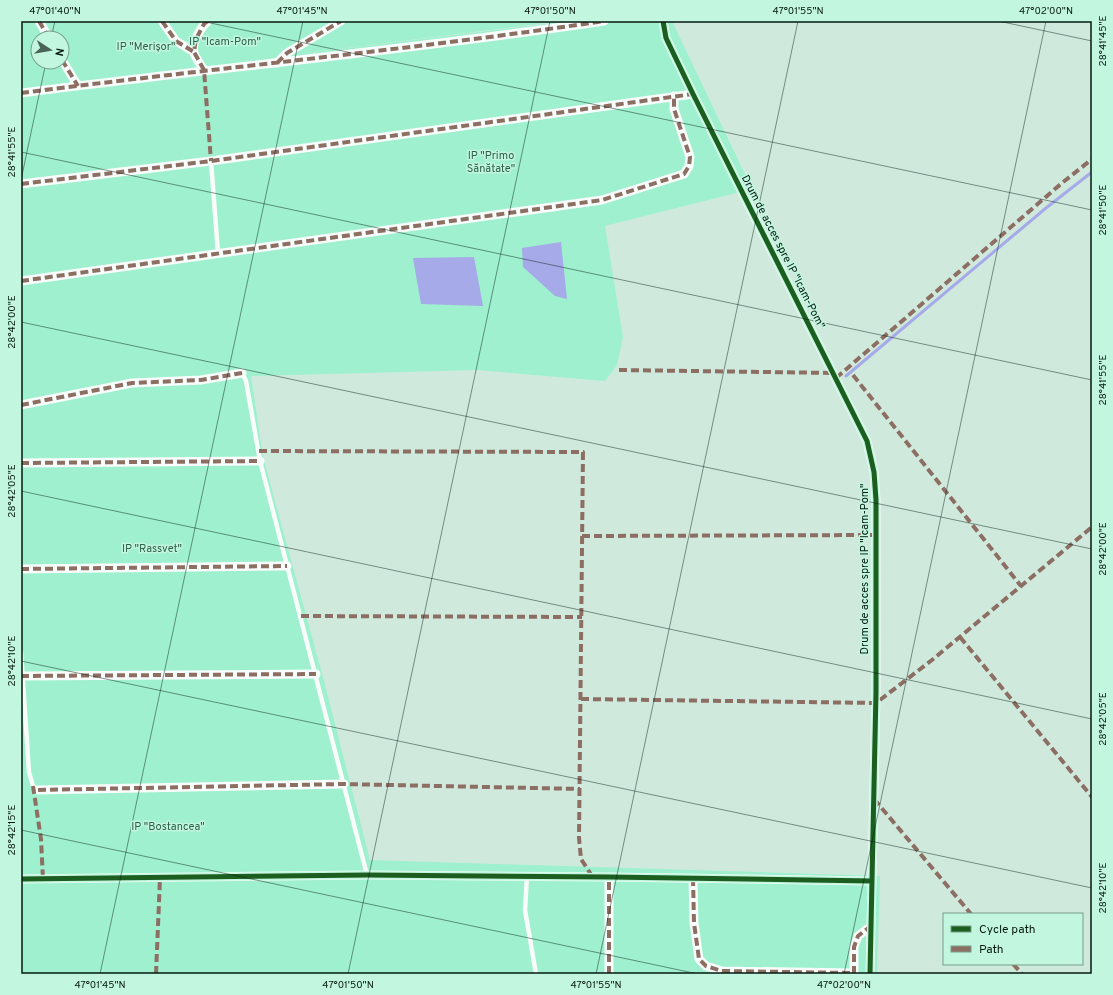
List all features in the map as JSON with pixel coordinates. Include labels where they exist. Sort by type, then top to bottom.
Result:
[{"type":"street","points":[[39,21],[44,30]]},
{"type":"street","points":[[162,21],[176,41],[194,52],[204,70]]},
{"type":"street","points":[[194,52],[196,39],[204,24],[208,21]]},
{"type":"street","points":[[277,63],[287,53],[341,21]]},
{"type":"street","points":[[21,93],[204,70],[277,63],[536,31],[604,21]]},
{"type":"street","name":"Drum de acces spre IP \"Icam-Pom\"","points":[[663,21],[666,38],[692,94],[848,402],[867,441],[873,464],[876,507],[876,692],[870,974]]},
{"type":"street","points":[[68,70],[78,86]]},
{"type":"street","points":[[21,184],[211,161],[692,94]]},
{"type":"street","points":[[21,281],[602,200],[684,174],[689,166],[690,157],[674,109],[674,96]]},
{"type":"street","points":[[21,405],[132,383],[201,380],[242,373]]},
{"type":"street","points":[[21,463],[260,461]]},
{"type":"street","points":[[21,569],[288,566]]},
{"type":"street","points":[[22,676],[316,674]]},
{"type":"street","points":[[38,790],[344,784]]},
{"type":"street","points":[[21,879],[367,875],[609,876],[872,881]]},
{"type":"street","points":[[609,876],[609,974]]},
{"type":"street","points":[[693,878],[694,924],[699,959],[706,966],[722,971],[854,973],[854,947],[858,936],[871,926]]},
{"type":"lane","points":[[211,161],[218,253]]},
{"type":"lane","points":[[242,373],[246,381],[260,461],[367,875]]},
{"type":"lane","points":[[21,652],[29,772],[33,786],[38,790]]},
{"type":"lane","points":[[527,876],[525,910],[536,974]]},
{"type":"green space","points":[[21,21],[562,21],[241,61],[569,21],[672,21],[752,189],[605,226],[623,337],[617,365],[605,381],[477,370],[251,376],[263,457],[324,681],[370,860],[880,876],[877,974],[21,974]]},
{"type":"water","points":[[561,242],[567,299],[555,296],[523,267],[522,248]]},
{"type":"water","points":[[474,257],[483,306],[421,304],[413,258]]},
{"type":"waterway","points":[[846,376],[1046,208],[1092,172]]},
{"type":"marked path","points":[[39,21],[44,30]]},
{"type":"marked path","points":[[162,21],[176,41],[194,52]]},
{"type":"marked path","points":[[208,21],[204,24],[196,39],[194,52],[204,70],[211,161]]},
{"type":"marked path","points":[[277,63],[287,53],[341,21]]},
{"type":"marked path","points":[[21,93],[458,41],[604,21]]},
{"type":"marked path","points":[[68,70],[78,86]]},
{"type":"marked path","points":[[21,184],[211,161],[693,94]]},
{"type":"marked path","points":[[21,281],[602,200],[684,174],[689,166],[690,157],[674,109],[674,96]]},
{"type":"marked path","points":[[836,378],[1062,183],[1092,159]]},
{"type":"marked path","points":[[619,370],[834,373]]},
{"type":"marked path","points":[[21,405],[132,383],[201,380],[242,373]]},
{"type":"marked path","points":[[853,375],[1021,586]]},
{"type":"marked path","points":[[259,451],[583,452],[579,838],[581,859],[592,876]]},
{"type":"marked path","points":[[21,463],[260,461]]},
{"type":"marked path","points":[[581,699],[876,703],[932,660],[1092,527]]},
{"type":"marked path","points":[[582,536],[876,535]]},
{"type":"marked path","points":[[21,569],[287,566]]},
{"type":"marked path","points":[[301,616],[582,617]]},
{"type":"marked path","points":[[960,637],[1092,797]]},
{"type":"marked path","points":[[21,676],[316,674]]},
{"type":"marked path","points":[[38,790],[344,784],[580,789]]},
{"type":"marked path","points":[[33,786],[41,839],[43,880]]},
{"type":"marked path","points":[[874,799],[970,913]]},
{"type":"marked path","points":[[609,877],[609,974]]},
{"type":"marked path","points":[[156,974],[160,878]]},
{"type":"marked path","points":[[693,878],[694,923],[699,959],[706,966],[722,971],[854,973]]},
{"type":"marked path","points":[[854,974],[854,947],[858,936],[871,926]]},
{"type":"marked path","points":[[1014,965],[1022,974]]},
{"type":"cycle path","points":[[663,21],[666,38],[693,94],[867,441],[874,472],[876,500],[876,692],[870,974]]},
{"type":"cycle path","points":[[21,879],[367,875],[872,881]]},
{"type":"park label","name":"IP \"Icam-Pom\"","points":[[225,42]]},
{"type":"park label","name":"IP \"Merișor\"","points":[[146,47]]},
{"type":"park label","name":"IP \"Primo Sănătate\"","points":[[491,162]]},
{"type":"park label","name":"IP \"Rassvet\"","points":[[152,549]]},
{"type":"park label","name":"IP \"Bostancea\"","points":[[168,827]]}]
